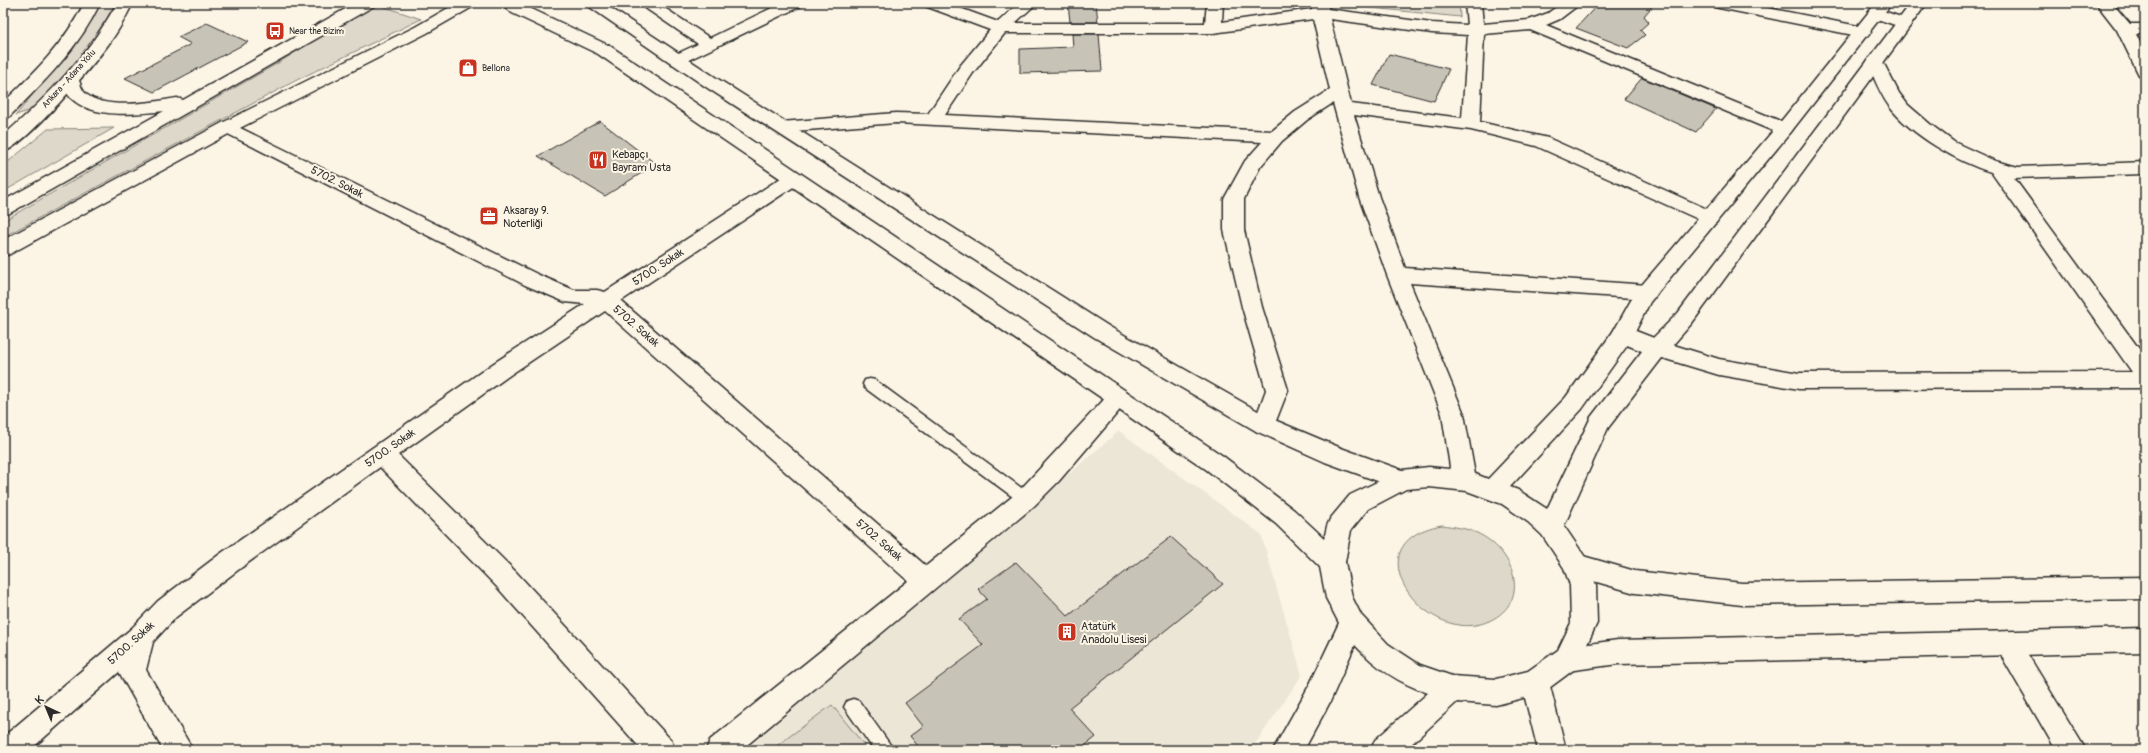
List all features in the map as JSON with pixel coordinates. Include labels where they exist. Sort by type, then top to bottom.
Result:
[{"type":"main road","points":[[3,113],[43,73],[70,41],[92,3]]},
{"type":"main road","name":"Ankara - Adana Yolu","points":[[3,146],[32,120],[71,80],[108,34],[125,3]]},
{"type":"main road","points":[[3,209],[368,3]]},
{"type":"main road","points":[[3,249],[228,127],[421,30],[468,3]]},
{"type":"main road","points":[[509,3],[518,10],[604,50],[1215,463],[1285,517],[1332,562]]},
{"type":"main road","points":[[592,3],[678,60],[1102,332],[1264,425],[1333,455],[1402,480]]},
{"type":"main road","points":[[646,3],[710,45]]},
{"type":"main road","points":[[678,60],[795,3]]},
{"type":"main road","points":[[931,3],[1000,28],[1213,28],[1246,25],[1320,8],[1432,28],[1476,30],[1532,25],[1554,16],[1572,3]]},
{"type":"main road","points":[[934,119],[966,70],[1000,28],[1028,3]]},
{"type":"main road","points":[[1213,28],[1215,3]]},
{"type":"main road","points":[[1470,125],[1476,30],[1474,3]]},
{"type":"main road","points":[[1719,3],[1863,32]]},
{"type":"main road","points":[[1551,528],[1599,423],[1658,348],[1684,318],[1919,3]]},
{"type":"main road","points":[[2104,3],[2125,29],[2145,71]]},
{"type":"main road","points":[[1320,8],[1341,100],[1368,197],[1397,275],[1453,414],[1464,480]]},
{"type":"main road","points":[[1493,489],[1574,404],[1623,334],[1648,292],[1863,32],[1880,8],[1904,23]]},
{"type":"main road","points":[[1532,25],[1784,128]]},
{"type":"main road","points":[[2125,29],[2145,28]]},
{"type":"main road","points":[[1876,62],[1896,103],[1925,130],[1950,148],[1998,169],[2018,173],[2145,168]]},
{"type":"main road","points":[[71,80],[77,95],[91,103],[122,109],[155,108],[194,100]]},
{"type":"main road","points":[[1264,425],[1277,390],[1252,307],[1234,230],[1234,199],[1252,165],[1276,137],[1301,116],[1341,100],[1470,125],[1542,142],[1709,218]]},
{"type":"main road","points":[[781,126],[896,118],[1276,137]]},
{"type":"main road","name":"5702. Sokak","points":[[228,127],[532,280],[572,297],[597,297],[607,301],[926,581]]},
{"type":"main road","points":[[1998,169],[2145,372]]},
{"type":"main road","name":"5700. Sokak","points":[[9,750],[141,636],[167,609],[229,562],[502,369],[794,178]]},
{"type":"main road","points":[[1397,275],[1648,292]]},
{"type":"main road","points":[[1623,334],[1658,348],[1719,367],[1799,381],[1897,383],[2145,380]]},
{"type":"main road","points":[[720,750],[1026,499],[1044,482],[1088,429],[1119,398]]},
{"type":"main road","points":[[382,454],[507,580],[661,750]]},
{"type":"main road","points":[[1429,477],[1464,480],[1493,489],[1510,497],[1551,528],[1567,549],[1576,565],[1583,585],[1584,623],[1567,658],[1535,682],[1496,692],[1452,689],[1412,675],[1379,653],[1352,623],[1339,598],[1332,562],[1340,526],[1359,502],[1402,480],[1429,477]]},
{"type":"main road","points":[[1576,565],[1635,582],[1742,594],[2145,588]]},
{"type":"main road","points":[[1287,750],[1293,743],[1320,693],[1352,623]]},
{"type":"main road","points":[[141,636],[132,672],[179,750]]},
{"type":"main road","points":[[1567,658],[1618,652],[2145,640]]},
{"type":"main road","points":[[2007,643],[2072,750]]},
{"type":"main road","points":[[1535,682],[1552,750]]},
{"type":"main road","points":[[1385,750],[1452,689]]},
{"type":"lane","points":[[870,384],[1026,499]]},
{"type":"lane","points":[[853,707],[885,750]]},
{"type":"shaded area","points":[[99,3],[116,3],[104,32],[43,106],[16,115],[59,62]]},
{"type":"shaded area","points":[[373,3],[421,19],[295,81],[3,237],[3,221],[278,63]]},
{"type":"shaded area","points":[[1342,3],[1459,3],[1460,17],[1342,5]]},
{"type":"shaded area","points":[[114,128],[3,192],[3,166],[48,129]]},
{"type":"shaded area","points":[[1119,431],[1261,534],[1302,675],[1251,750],[745,750]]},
{"type":"shaded area","points":[[1442,525],[1465,529],[1477,533],[1490,541],[1501,551],[1509,563],[1513,576],[1514,589],[1511,601],[1503,612],[1489,621],[1465,626],[1442,620],[1422,607],[1407,590],[1399,570],[1401,551],[1414,535]]},
{"type":"shaded area","points":[[832,705],[868,750],[771,750]]},
{"type":"building","points":[[1068,3],[1096,3],[1098,22],[1070,22]]},
{"type":"building","points":[[1599,3],[1655,3],[1644,16],[1649,22],[1640,30],[1645,35],[1628,48],[1576,28]]},
{"type":"building","points":[[207,23],[248,42],[154,92],[125,78],[191,44],[178,37]]},
{"type":"building","points":[[1072,34],[1099,34],[1102,71],[1020,73],[1020,49],[1073,47]]},
{"type":"building","points":[[1389,54],[1449,69],[1434,101],[1373,85]]},
{"type":"building","points":[[1642,78],[1716,109],[1696,132],[1624,99]]},
{"type":"building","name":"Kebapçı Bayram Usta","points":[[600,121],[656,164],[605,196],[538,156]]},
{"type":"building","name":"Atatürk Anadolu Lisesi","points":[[1171,537],[1223,584],[1069,708],[1096,737],[1080,750],[921,750],[910,736],[923,726],[905,703],[983,645],[959,619],[987,599],[978,589],[1016,562],[1068,616]]},
{"type":"place","name":"Near the Bizim","points":[[275,31]]},
{"type":"place","name":"Bellona","points":[[468,68]]},
{"type":"place","name":"Kebapçı Bayram Usta","points":[[598,160]]},
{"type":"place","name":"Aksaray 9. Noterliği","points":[[489,216]]},
{"type":"place","name":"Atatürk Anadolu Lisesi","points":[[1067,632]]}]
